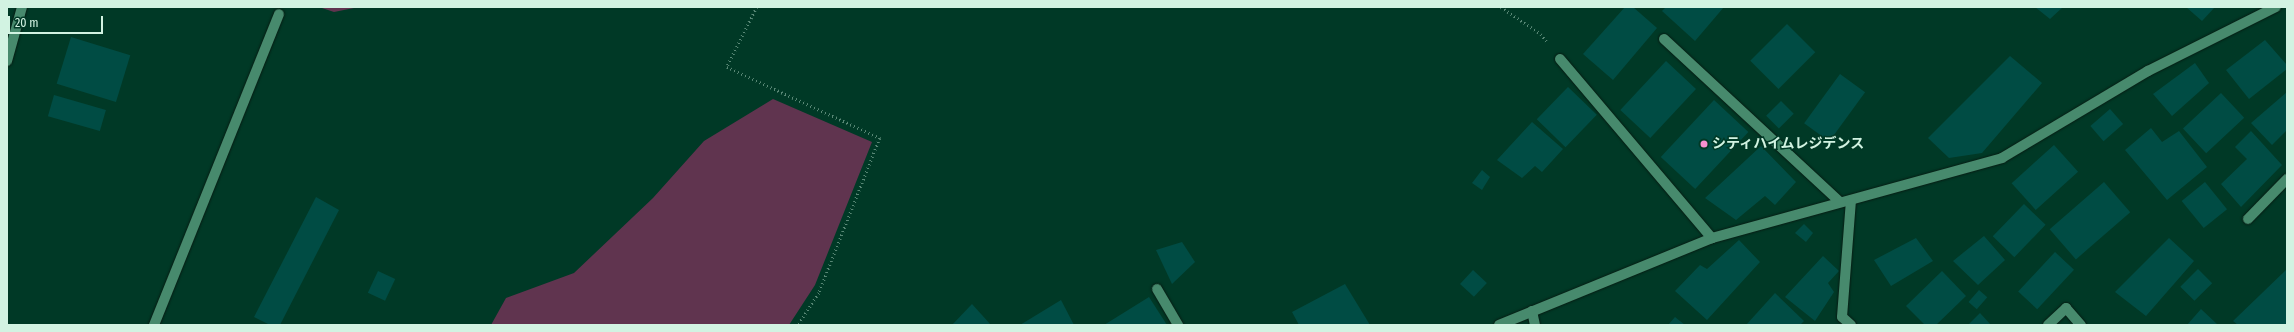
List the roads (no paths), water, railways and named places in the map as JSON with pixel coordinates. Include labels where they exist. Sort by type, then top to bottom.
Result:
[{"type":"street","points":[[7,61],[22,7]]},
{"type":"street","points":[[1499,325],[1712,238],[2002,158],[2148,71],[2276,7]]},
{"type":"street","points":[[154,325],[279,14]]},
{"type":"street","points":[[1664,39],[1840,202]]},
{"type":"street","points":[[1560,59],[1712,238]]},
{"type":"street","points":[[2248,219],[2287,179]]},
{"type":"street","points":[[1835,325],[1842,317],[1851,200]]},
{"type":"street","points":[[1157,289],[1178,325]]},
{"type":"street","points":[[2048,325],[2066,308],[2081,325]]},
{"type":"street","points":[[1532,311],[1535,325]]},
{"type":"street","points":[[1842,317],[1850,325]]},
{"type":"place","name":"シティハイムレジデンス","points":[[1704,144]]}]
